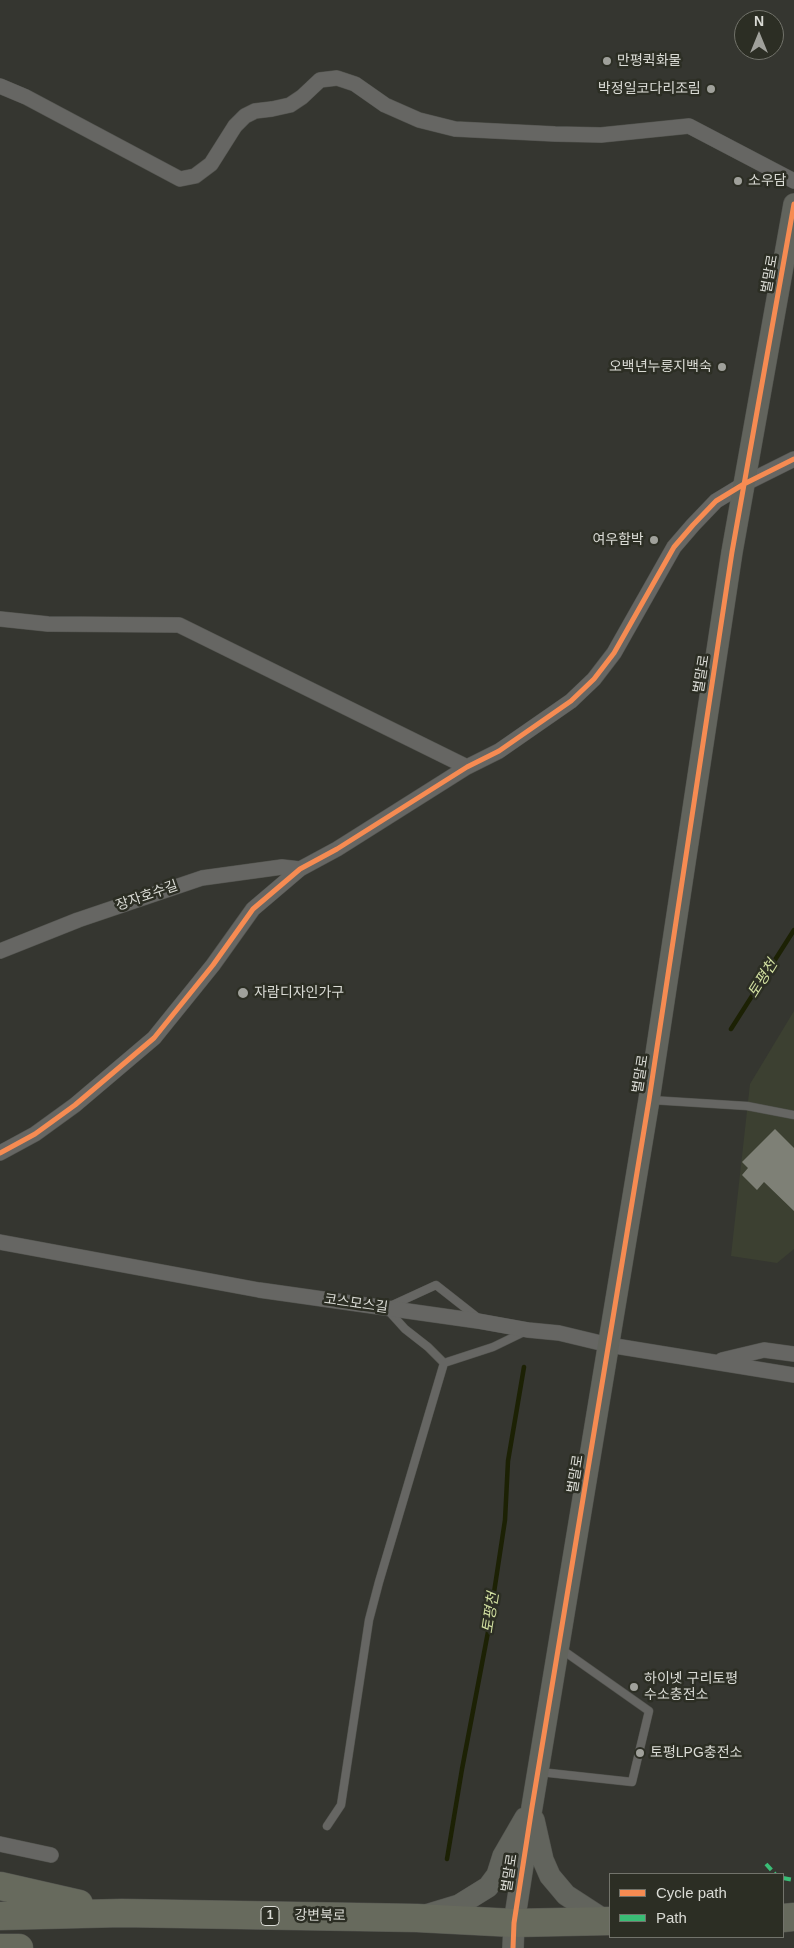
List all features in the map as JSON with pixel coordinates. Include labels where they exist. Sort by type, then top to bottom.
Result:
[{"type":"highway","points":[[0,1886],[122,1913]]},
{"type":"highway","name":"강변북로","points":[[0,1916],[122,1913],[418,1918],[513,1935],[608,1921]]},
{"type":"highway","points":[[0,1948],[19,1948]]},
{"type":"street","points":[[0,86],[26,97],[180,180],[195,176],[211,164],[235,126],[246,116],[255,111],[290,105],[320,80],[337,78],[355,84],[385,105],[419,120],[455,129],[601,135],[689,126],[794,181]]},
{"type":"street","name":"벌말로","points":[[513,1935],[558,1647],[649,1100],[732,552],[793,217]]},
{"type":"street","points":[[0,1153],[35,1134],[75,1104],[154,1038],[212,965],[253,909],[300,869],[336,849],[467,767],[499,751],[571,701],[594,679],[614,653],[674,547],[716,501],[794,458]]},
{"type":"street","points":[[0,619],[48,624],[179,626],[467,767]]},
{"type":"street","name":"장자호수길","points":[[0,951],[78,920],[202,878],[282,866],[300,869]]},
{"type":"street","name":"코스모스길","points":[[0,1242],[250,1288],[558,1333],[609,1345],[794,1375]]},
{"type":"street","name":"코스모스길","points":[[713,1362],[764,1350],[794,1354]]},
{"type":"street","points":[[418,1918],[459,1905],[488,1887],[496,1875],[503,1856],[532,1807]]},
{"type":"street","points":[[532,1807],[543,1860],[550,1876],[566,1895],[608,1921]]},
{"type":"street","points":[[0,1844],[51,1856]]},
{"type":"lane","points":[[649,1100],[747,1106],[794,1114]]},
{"type":"lane","points":[[444,1363],[386,1308],[436,1285],[483,1322]]},
{"type":"lane","points":[[444,1363],[493,1347],[528,1330]]},
{"type":"lane","points":[[327,1826],[342,1804],[370,1620],[379,1582],[444,1363]]},
{"type":"lane","points":[[538,1771],[632,1782],[649,1711],[558,1647]]},
{"type":"shaded area","points":[[794,1011],[794,1249],[777,1263],[731,1256],[750,1084]]},
{"type":"building","points":[[775,1129],[794,1148],[794,1211],[764,1182],[757,1190],[742,1175],[748,1168],[742,1162]]},
{"type":"waterway","name":"토평천","points":[[731,1029],[794,930]]},
{"type":"waterway","name":"토평천","points":[[447,1859],[488,1632],[505,1520],[508,1461],[524,1367]]},
{"type":"marked path","points":[[766,1864],[774,1873]]},
{"type":"marked path","points":[[784,1878],[794,1880]]},
{"type":"cycle path","points":[[513,1948],[514,1923],[532,1807],[649,1100],[732,552],[794,204]]},
{"type":"cycle path","points":[[0,1153],[35,1134],[75,1105],[154,1038],[213,965],[253,909],[300,869],[337,849],[467,767],[499,751],[571,701],[594,679],[614,653],[674,547],[693,525],[716,501],[744,484],[794,459]]},
{"type":"place","name":"만평퀵화물","points":[[607,61]]},
{"type":"place","name":"박정일코다리조림","points":[[711,89]]},
{"type":"place","name":"소우담","points":[[738,181]]},
{"type":"place","name":"오백년누룽지백숙","points":[[722,367]]},
{"type":"place","name":"여우함박","points":[[654,540]]},
{"type":"place","name":"자람디자인가구","points":[[243,993]]},
{"type":"place","name":"하이넷 구리토평 수소충전소","points":[[634,1687]]},
{"type":"place","name":"토평LPG충전소","points":[[640,1753]]}]
